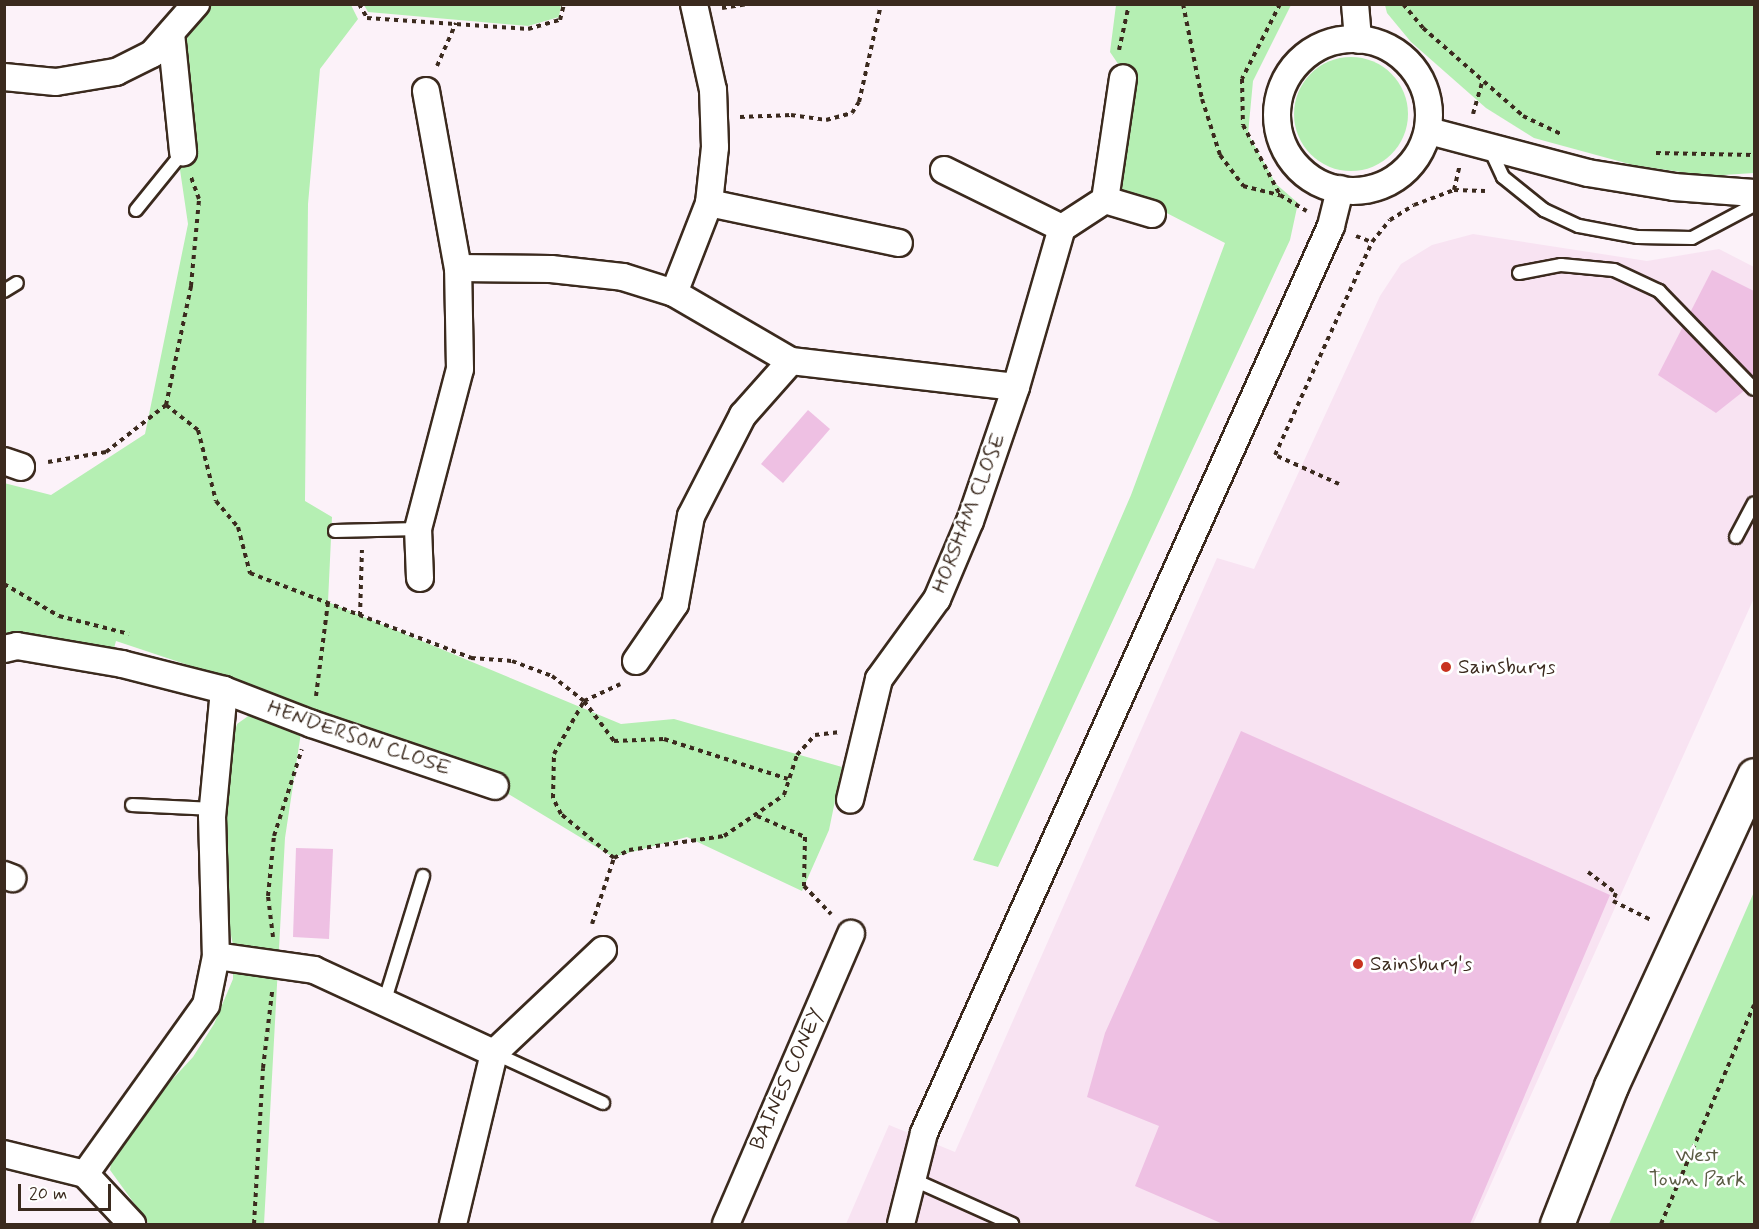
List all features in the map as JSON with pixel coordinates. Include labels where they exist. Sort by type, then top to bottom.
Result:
[{"type":"main road","points":[[1557,1224],[1611,1086],[1755,774]]},
{"type":"street","points":[[4,77],[56,82],[116,72],[152,54],[196,4]]},
{"type":"street","points":[[674,293],[709,203],[716,119],[694,4]]},
{"type":"street","points":[[1355,4],[1358,40]]},
{"type":"street","points":[[171,33],[183,152]]},
{"type":"street","points":[[1358,40],[1403,58],[1415,72],[1427,89],[1429,131],[1408,169],[1367,188],[1340,189],[1314,181],[1293,165],[1276,124],[1278,97],[1290,68],[1307,52],[1332,42],[1358,40]]},
{"type":"street","points":[[944,170],[1062,228],[1105,200],[1123,78]]},
{"type":"street","points":[[420,578],[418,529],[460,369],[458,268],[426,91]]},
{"type":"street","points":[[1429,131],[1588,173],[1674,187],[1755,194]]},
{"type":"street","points":[[901,1224],[924,1133],[1331,226],[1340,189]]},
{"type":"street","points":[[1105,200],[1152,214]]},
{"type":"street","points":[[709,203],[899,243]]},
{"type":"street","name":"HORSHAM CLOSE","points":[[850,800],[879,678],[937,599],[970,521],[1016,387],[1062,228]]},
{"type":"street","points":[[458,268],[551,269],[623,277],[674,293],[791,361],[1016,387]]},
{"type":"street","points":[[636,661],[675,604],[691,516],[743,416],[791,361]]},
{"type":"street","name":"HENDERSON CLOSE","points":[[4,649],[18,646],[122,664],[224,690],[312,724],[495,786]]},
{"type":"street","points":[[85,1174],[206,1005],[216,956],[213,809],[224,690]]},
{"type":"street","name":"BAINES CONEY","points":[[726,1224],[851,934]]},
{"type":"street","points":[[453,1224],[494,1053],[603,950]]},
{"type":"street","points":[[216,956],[314,970],[494,1053]]},
{"type":"street","points":[[4,1154],[85,1174],[132,1224]]},
{"type":"lane","points":[[1489,147],[1503,177],[1545,210],[1579,226],[1638,237],[1692,238],[1755,205]]},
{"type":"lane","points":[[136,210],[183,152]]},
{"type":"lane","points":[[1519,273],[1561,265],[1614,270],[1659,291],[1755,389]]},
{"type":"lane","points":[[4,291],[17,283]]},
{"type":"lane","points":[[1736,537],[1755,503]]},
{"type":"lane","points":[[335,531],[418,529]]},
{"type":"lane","points":[[132,805],[213,809]]},
{"type":"lane","points":[[384,1003],[423,876]]},
{"type":"lane","points":[[494,1053],[603,1103]]},
{"type":"lane","points":[[912,1179],[1012,1224]]},
{"type":"path","points":[[359,4],[367,18],[528,29],[560,20],[564,4]]},
{"type":"path","points":[[716,119],[791,115],[826,120],[852,113],[859,102],[881,4]]},
{"type":"path","points":[[1079,4],[1105,4]]},
{"type":"path","points":[[1123,78],[1115,68],[1129,4]]},
{"type":"path","points":[[1182,4],[1202,99],[1220,155],[1243,186],[1280,195],[1331,226],[1372,242]]},
{"type":"path","points":[[1280,4],[1242,79],[1243,125],[1280,195]]},
{"type":"path","points":[[1403,4],[1423,28],[1523,116],[1572,137]]},
{"type":"path","points":[[426,91],[456,23]]},
{"type":"path","points":[[13,464],[106,452],[166,405],[191,286],[199,199],[183,152]]},
{"type":"path","points":[[1650,152],[1755,155]]},
{"type":"path","points":[[1339,484],[1275,455],[1372,242],[1390,220],[1414,205],[1454,190],[1522,192]]},
{"type":"path","points":[[166,405],[198,430],[216,501],[238,527],[250,573],[471,658],[512,661],[552,676],[584,701],[614,741],[664,739],[788,779]]},
{"type":"path","points":[[360,616],[362,531]]},
{"type":"path","points":[[4,584],[59,616],[137,636]]},
{"type":"path","points":[[312,724],[328,602]]},
{"type":"path","points":[[614,858],[561,814],[553,798],[554,754],[584,701],[620,684],[636,661]]},
{"type":"path","points":[[603,950],[590,929],[614,858],[628,850],[724,836],[757,816],[784,795],[797,755],[815,735],[865,733]]},
{"type":"path","points":[[757,816],[805,837],[804,885],[851,934]]},
{"type":"path","points":[[1588,872],[1616,893],[1613,901],[1657,923]]},
{"type":"path","points":[[1661,1224],[1755,1005]]},
{"type":"shaded area","points":[[1473,234],[1647,261],[1719,249],[1754,267],[1754,598],[1473,1224],[846,1224],[889,1125],[955,1152],[1217,558],[1254,569],[1380,296],[1401,264],[1432,245]]},
{"type":"green space","points":[[181,5],[351,5],[358,19],[320,69],[308,204],[305,501],[332,517],[328,602],[621,724],[674,719],[842,767],[829,830],[802,891],[687,837],[613,857],[495,786],[227,678],[116,641],[113,652],[45,635],[5,636],[4,483],[51,495],[145,434],[188,224],[179,163]]},
{"type":"green space","points":[[364,5],[561,5],[559,17],[528,26],[368,12]]},
{"type":"green space","points":[[1116,5],[1291,5],[1253,81],[1248,134],[1276,184],[1298,203],[1290,240],[998,867],[973,860],[1131,495],[1225,243],[1155,207],[1108,193],[1127,77],[1110,52]]},
{"type":"green space","points":[[1385,5],[1754,5],[1754,173],[1708,176],[1633,165],[1534,138],[1486,108],[1411,42],[1387,13]]},
{"type":"green space","points":[[1351,57],[1373,61],[1383,66],[1399,82],[1404,92],[1408,114],[1404,136],[1399,146],[1383,162],[1373,167],[1351,171],[1329,167],[1319,162],[1303,146],[1298,136],[1294,114],[1298,92],[1303,82],[1319,66],[1329,61]]},
{"type":"green space","points":[[251,714],[273,715],[302,726],[285,838],[264,1224],[149,1224],[110,1170],[113,1151],[154,1099],[193,1057],[214,1024],[233,979],[233,945],[223,894],[225,767],[237,724]]},
{"type":"green space","name":"West Town Park","points":[[1754,892],[1754,1224],[1609,1224]]},
{"type":"building","points":[[1712,270],[1754,291],[1754,383],[1716,413],[1658,375]]},
{"type":"building","points":[[808,410],[830,429],[783,483],[761,464]]},
{"type":"building","name":"Sainsbury's","points":[[1241,731],[1610,895],[1470,1224],[1223,1224],[1135,1186],[1159,1126],[1087,1097],[1105,1033]]},
{"type":"building","points":[[296,848],[333,849],[329,939],[293,937]]},
{"type":"place","name":"Sainsburys","points":[[1446,667]]},
{"type":"place","name":"Sainsbury's","points":[[1358,964]]}]
